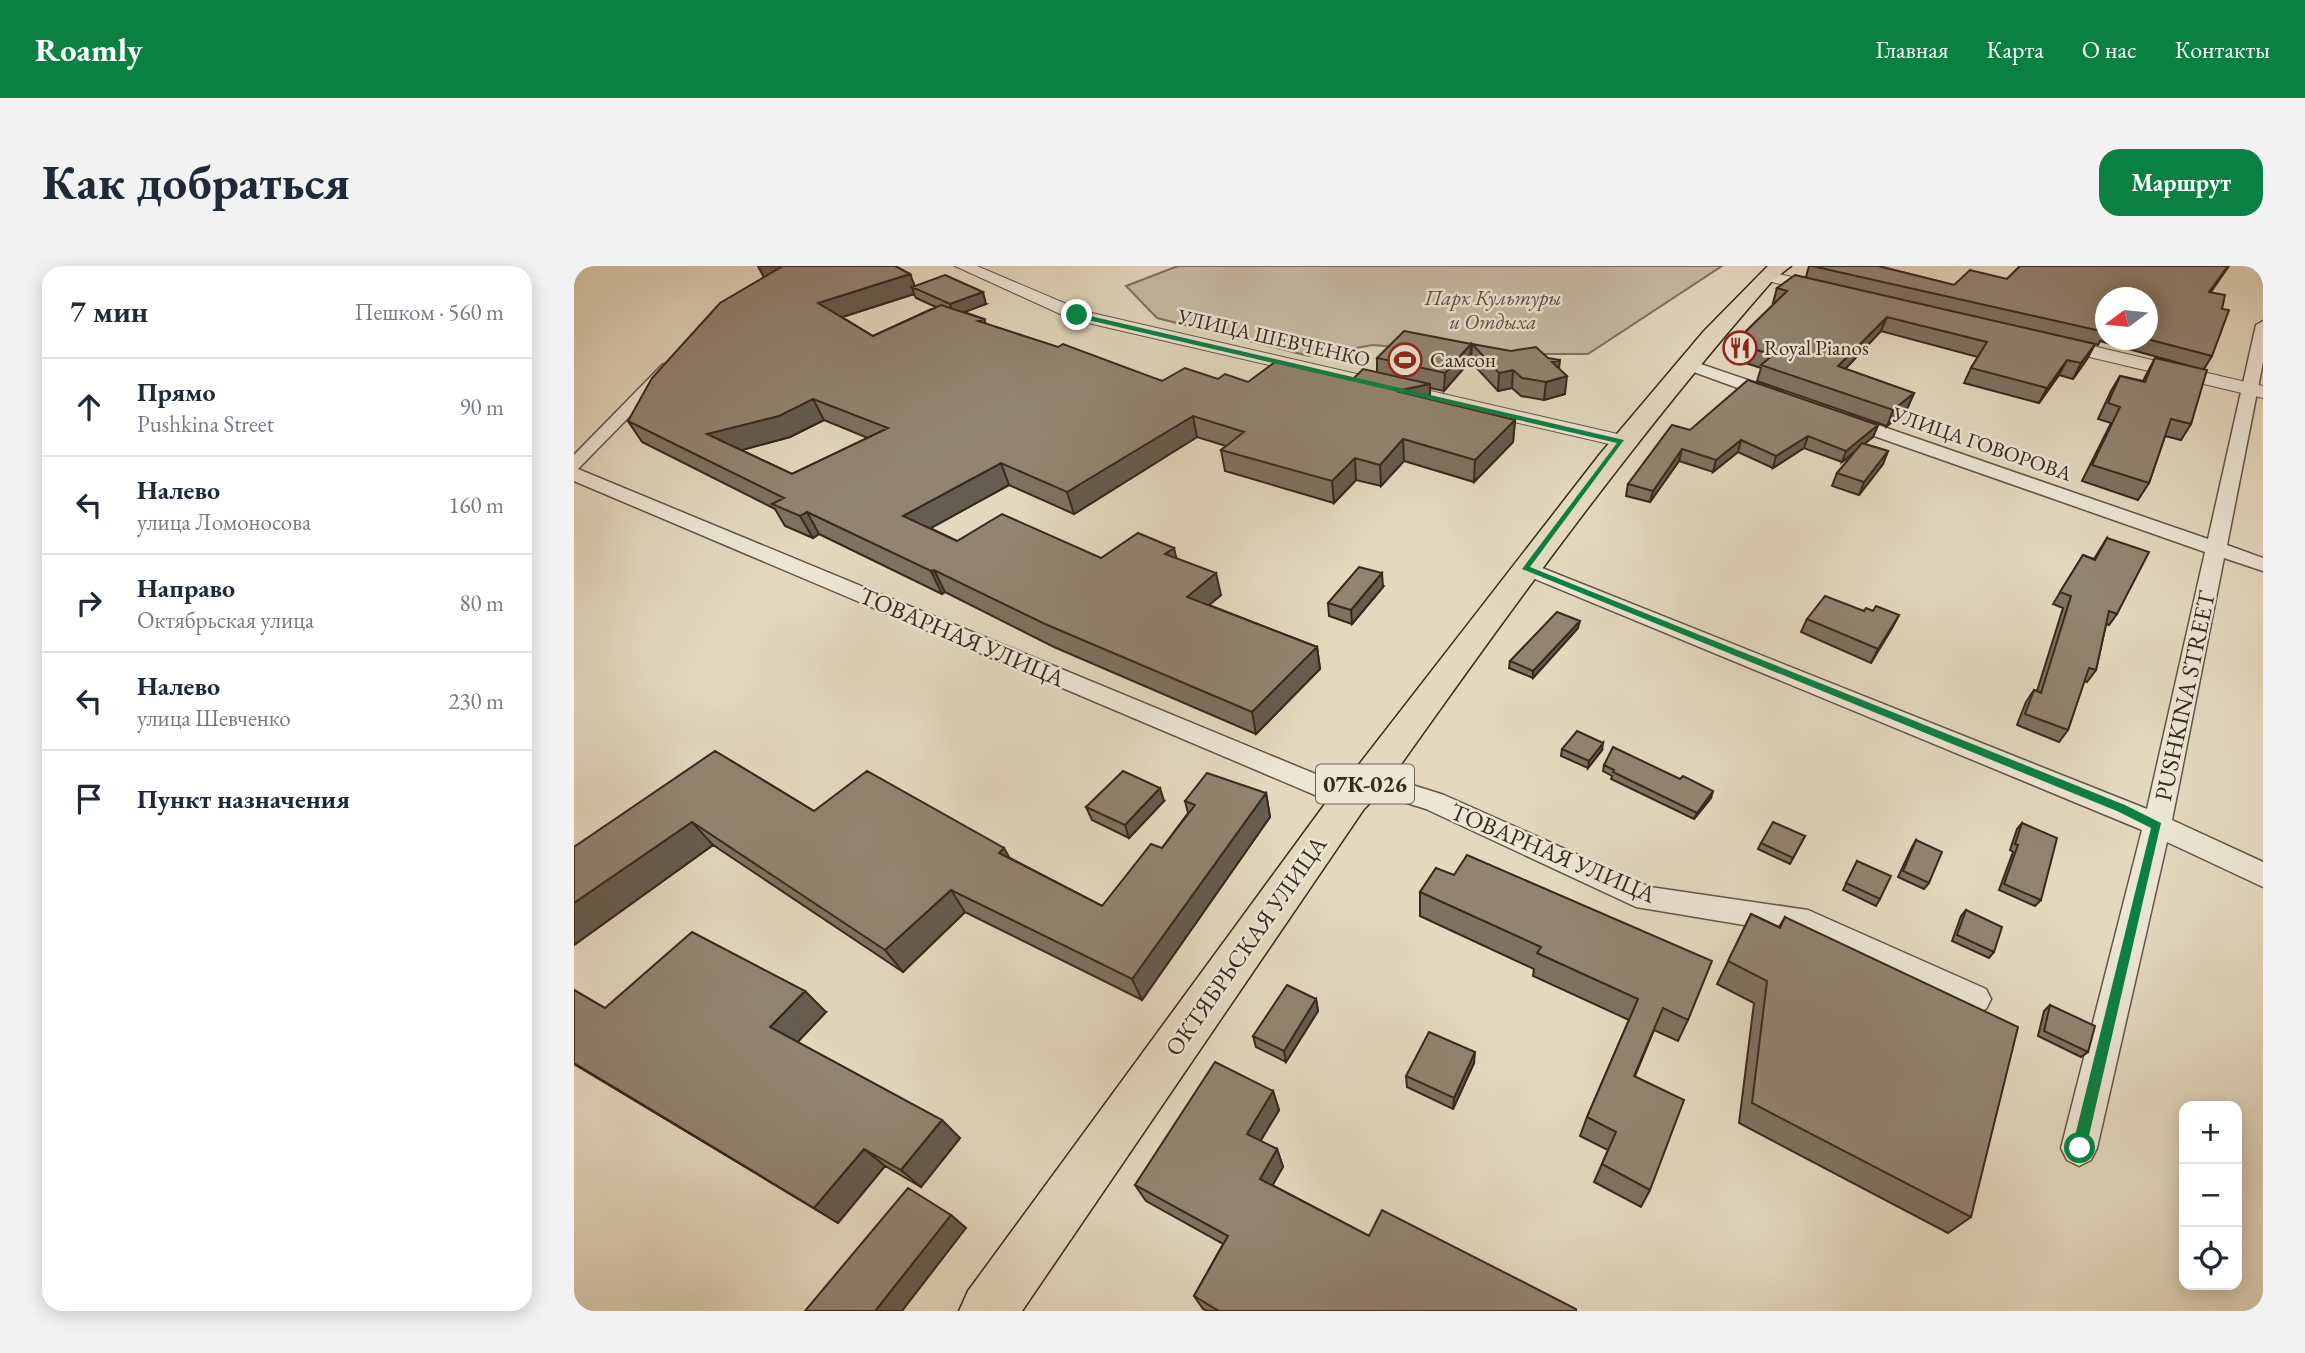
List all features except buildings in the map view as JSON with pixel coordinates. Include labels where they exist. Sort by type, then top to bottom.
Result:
[{"type":"main road","name":"ОКТЯБРЬСКАЯ УЛИЦА","points":[[988,1311],[1359,790],[1525,568],[1622,441],[1686,364],[1773,271]]},
{"type":"street","name":"УЛИЦА ШЕВЧЕНКО","points":[[963,266],[1077,315],[1622,441]]},
{"type":"street","points":[[1773,271],[1848,295]]},
{"type":"street","name":"PUSHKINA STREET","points":[[2080,1148],[2157,826],[2217,551],[2256,390],[2263,325]]},
{"type":"street","points":[[2038,340],[2256,390]]},
{"type":"street","points":[[574,465],[684,352]]},
{"type":"street","points":[[1686,364],[1791,401]]},
{"type":"street","name":"УЛИЦА ГОВОРОВА","points":[[1830,415],[2263,565]]},
{"type":"street","name":"ТОВАРНАЯ УЛИЦА","points":[[574,474],[1359,790],[1435,802],[1646,898],[1808,923],[1975,999]]},
{"type":"street","points":[[1525,568],[2121,808],[2263,876]]},
{"type":"green space","name":"Парк Культуры и Отдыха","points":[[1178,266],[1722,266],[1588,354],[1472,354],[1373,345],[1309,356],[1157,318],[1126,286]]},
{"type":"place","name":"Royal Pianos","points":[[1740,348]]},
{"type":"place","name":"Самсон","points":[[1405,360]]},
{"type":"route","points":[[1077,315],[1622,441],[1525,568],[2121,808],[2157,826],[2080,1148]]}]
